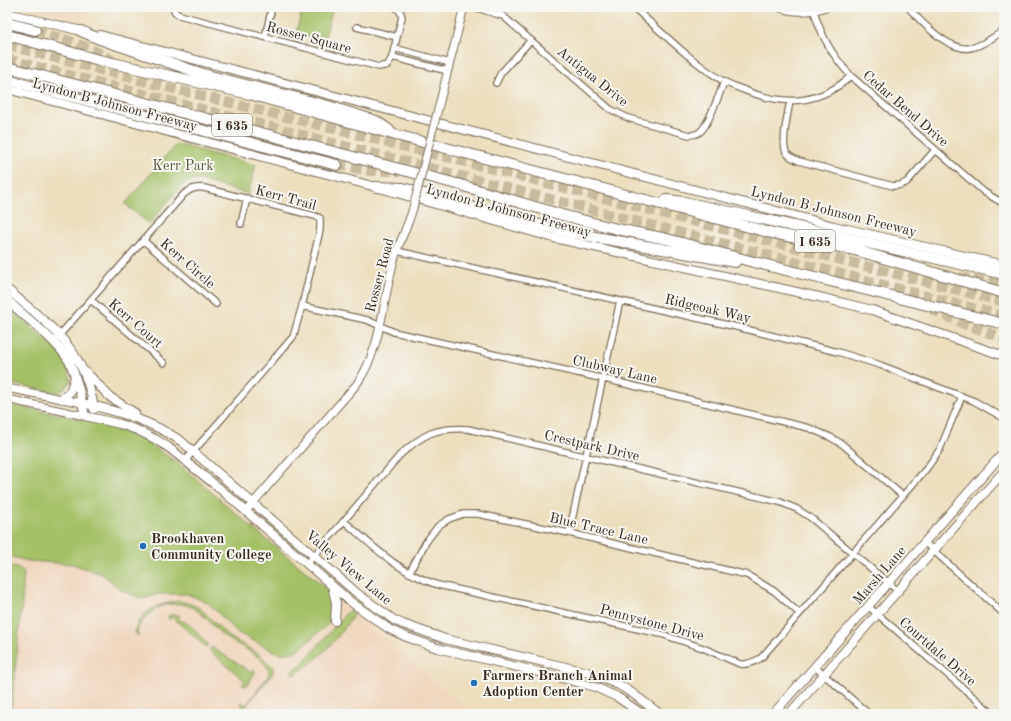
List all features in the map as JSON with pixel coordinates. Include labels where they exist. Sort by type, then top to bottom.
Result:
[{"type":"highway","points":[[7,23],[35,30]]},
{"type":"highway","points":[[81,31],[97,38],[203,74],[328,106],[376,121],[396,135]]},
{"type":"highway","name":"I 635","points":[[7,36],[100,60],[250,94],[396,135],[768,232],[855,250],[1004,293]]},
{"type":"highway","name":"Lyndon B Johnson Freeway","points":[[7,67],[457,184],[562,215],[617,229],[667,238],[750,261],[1004,324]]},
{"type":"highway","points":[[7,80],[336,165]]},
{"type":"highway","points":[[376,187],[403,188],[500,215],[606,240],[732,262],[750,261]]},
{"type":"highway","points":[[636,197],[684,202],[1004,274]]},
{"type":"main road","name":"Lyndon B Johnson Freeway","points":[[7,13],[121,40],[834,226],[1004,265]]},
{"type":"main road","name":"Lyndon B Johnson Freeway","points":[[7,90],[376,187],[554,238],[872,310],[1004,356]]},
{"type":"main road","points":[[7,289],[60,335],[73,351],[88,382],[95,418]]},
{"type":"main road","points":[[7,300],[53,342],[69,362],[76,376],[85,416]]},
{"type":"main road","points":[[81,366],[110,397],[146,422]]},
{"type":"main road","points":[[62,399],[70,392],[76,376]]},
{"type":"main road","name":"Valley View Lane","points":[[82,403],[122,413],[146,422],[170,434],[193,451],[358,594],[378,609],[403,624],[445,639],[587,672],[632,693],[658,714]]},
{"type":"main road","name":"Valley View Lane","points":[[85,416],[120,424],[155,439],[168,447],[246,511],[361,610],[390,629],[404,636],[450,652],[554,676],[602,690],[630,705],[642,714]]},
{"type":"main road","name":"Marsh Lane","points":[[773,714],[1004,452]]},
{"type":"main road","name":"Marsh Lane","points":[[789,714],[1004,471]]},
{"type":"main road","points":[[953,509],[963,518]]},
{"type":"main road","points":[[331,585],[336,603],[335,621]]},
{"type":"main road","points":[[842,636],[851,644]]},
{"type":"main road","points":[[510,666],[514,655]]},
{"type":"main road","points":[[602,690],[606,680]]},
{"type":"street","name":"Rosser Square","points":[[173,7],[175,12],[179,15],[379,68],[388,65],[392,57]]},
{"type":"street","points":[[265,37],[272,7]]},
{"type":"street","points":[[395,7],[402,14],[392,57],[448,71]]},
{"type":"street","name":"Rosser Road","points":[[246,511],[362,378],[370,361],[397,251],[413,208],[464,7]]},
{"type":"street","name":"Antigua Drive","points":[[474,7],[503,16],[610,109],[628,118],[689,135],[696,135],[705,125],[724,82]]},
{"type":"street","points":[[634,7],[693,59],[724,82],[756,94],[790,101],[800,101],[824,94],[839,86],[851,76]]},
{"type":"street","points":[[778,7],[795,12],[814,11],[826,7]]},
{"type":"street","points":[[908,7],[942,39],[949,44],[962,48],[973,48],[1004,31]]},
{"type":"street","name":"Cedar Bend Drive","points":[[814,11],[827,45],[833,55],[851,76],[984,192],[1004,204]]},
{"type":"street","points":[[357,27],[397,37]]},
{"type":"street","points":[[496,83],[501,73],[531,40]]},
{"type":"street","points":[[394,48],[450,63]]},
{"type":"street","points":[[790,101],[784,141],[785,148],[787,154],[799,161],[893,186],[908,182],[935,150]]},
{"type":"street","name":"Kerr Trail","points":[[53,342],[184,194],[190,190],[204,188],[320,218],[320,230],[302,306],[295,331],[290,342],[185,461]]},
{"type":"street","points":[[241,224],[247,198]]},
{"type":"street","name":"Kerr Circle","points":[[144,241],[216,304]]},
{"type":"street","name":"Ridgeoak Way","points":[[397,251],[737,327],[838,352],[880,365],[962,396],[1004,418]]},
{"type":"street","name":"Kerr Court","points":[[91,300],[164,364]]},
{"type":"street","points":[[568,533],[620,301]]},
{"type":"street","name":"Clubway Lane","points":[[302,306],[367,320],[394,332],[603,379],[809,428],[842,444],[903,496]]},
{"type":"street","points":[[7,388],[82,403]]},
{"type":"street","name":"Pennystone Drive","points":[[344,521],[387,558],[409,573],[423,580],[438,585],[661,634],[703,648],[740,664],[746,664],[761,658],[928,468],[940,449],[962,396]]},
{"type":"street","points":[[7,399],[85,416]]},
{"type":"street","name":"Crestpark Drive","points":[[307,564],[400,455],[411,445],[421,437],[444,429],[468,429],[780,502],[797,509],[811,518],[898,591]]},
{"type":"street","name":"Blue Trace Lane","points":[[409,573],[426,542],[438,526],[463,514],[478,514],[568,533],[747,575],[774,591],[799,613]]},
{"type":"street","points":[[924,542],[1004,614]]},
{"type":"street","name":"Courtdale Drive","points":[[868,606],[993,714]]},
{"type":"street","points":[[815,667],[869,714]]},
{"type":"shaded area","points":[[27,7],[96,7],[83,21]]},
{"type":"shaded area","name":"Brookhaven Community College","points":[[7,405],[125,430],[152,444],[180,462],[473,714],[7,714]]},
{"type":"green space","points":[[303,7],[317,7],[332,11],[324,41],[296,33]]},
{"type":"green space","name":"Kerr Park","points":[[176,144],[256,165],[248,194],[199,180],[190,181],[182,185],[149,224],[125,204]]},
{"type":"green space","points":[[7,306],[57,350],[67,364],[71,381],[60,393],[7,383]]},
{"type":"green space","points":[[7,404],[95,422],[137,435],[179,464],[261,535],[329,590],[336,606],[328,624],[303,646],[293,652],[280,654],[238,633],[208,603],[187,594],[159,594],[143,599],[123,591],[102,574],[72,564],[28,561],[7,556]]},
{"type":"green space","points":[[7,565],[20,569],[24,573],[11,710],[8,714]]},
{"type":"green space","points":[[179,601],[191,604],[201,609],[228,636],[257,653],[273,667],[273,673],[245,707],[241,704],[242,702],[246,705],[269,675],[268,669],[265,664],[254,654],[223,635],[198,611],[183,604],[170,604],[163,606],[155,609],[143,620],[137,632],[139,635],[138,636],[135,633],[140,619],[145,614],[158,606]]},
{"type":"green space","points":[[349,610],[354,614],[335,640],[304,669],[294,675],[291,671],[301,665]]},
{"type":"green space","points":[[179,615],[179,620],[192,627],[208,645],[206,647],[172,617],[169,620],[168,616]]},
{"type":"green space","points":[[212,647],[250,672],[254,669],[255,673],[247,685],[242,685],[245,681],[209,650]]},
{"type":"tunnel","points":[[35,30],[88,48],[118,64]]},
{"type":"tunnel","points":[[7,45],[1004,302]]},
{"type":"tunnel","points":[[7,59],[1004,316]]},
{"type":"tunnel","points":[[337,165],[371,171],[400,171]]},
{"type":"tunnel","points":[[959,277],[1004,284]]},
{"type":"tunnel","points":[[931,309],[966,325],[1004,338]]},
{"type":"place","name":"Brookhaven Community College","points":[[143,546]]},
{"type":"place","name":"Farmers Branch Animal Adoption Center","points":[[474,683]]}]
